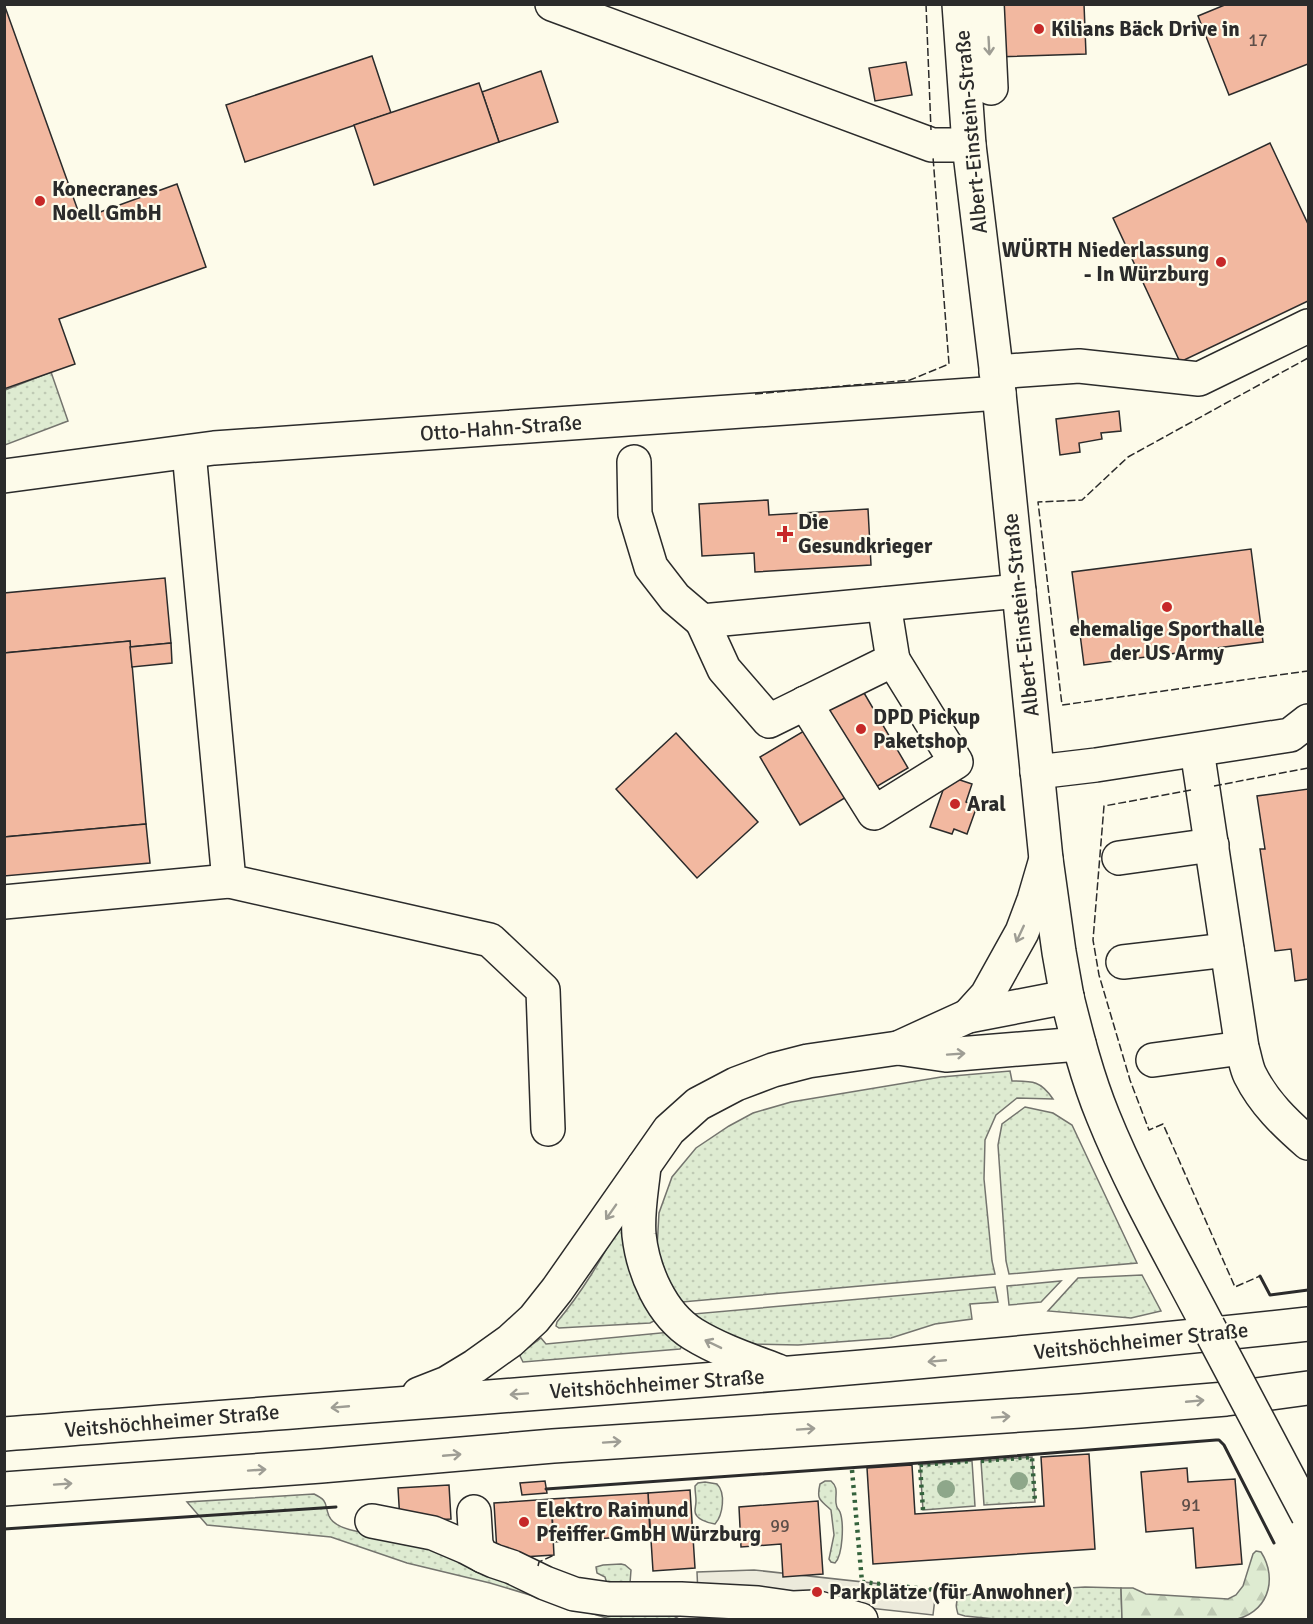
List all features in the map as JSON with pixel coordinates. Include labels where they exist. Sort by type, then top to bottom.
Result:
[{"type":"main road","points":[[552,4],[932,145],[969,145]]},
{"type":"main road","name":"Albert-Einstein-Straße","points":[[959,4],[969,145],[998,382],[1046,859],[1067,997],[1079,1044],[1103,1116],[1147,1210],[1308,1515]]},
{"type":"main road","points":[[987,4],[991,88]]},
{"type":"main road","name":"Otto-Hahn-Straße","points":[[4,476],[214,448],[998,382],[1079,366],[1199,379],[1308,326]]},
{"type":"main road","points":[[189,452],[229,881]]},
{"type":"main road","points":[[634,462],[635,514],[651,567],[675,598],[702,621],[724,669],[769,721],[893,660]]},
{"type":"main road","points":[[702,621],[1019,591]]},
{"type":"main road","points":[[805,704],[874,813],[956,762],[893,660],[884,604]]},
{"type":"main road","points":[[1037,772],[1290,735],[1308,722]]},
{"type":"main road","points":[[1197,750],[1242,1048],[1249,1074],[1267,1103],[1308,1143]]},
{"type":"main road","points":[[1119,858],[1212,845]]},
{"type":"main road","points":[[968,1016],[999,976],[1022,932],[1046,859]]},
{"type":"main road","points":[[4,902],[229,881],[490,940],[543,990],[548,1129]]},
{"type":"main road","points":[[1123,962],[1227,950]]},
{"type":"main road","points":[[398,1403],[447,1383],[493,1354],[522,1330],[557,1290],[669,1130],[698,1104],[735,1084],[773,1070],[808,1061],[898,1048],[968,1016],[1067,997]]},
{"type":"main road","points":[[898,1048],[946,1055],[1079,1044]]},
{"type":"main road","points":[[1153,1060],[1242,1048]]},
{"type":"main road","points":[[644,1164],[639,1234],[644,1263],[652,1285],[670,1313],[691,1333],[740,1357],[786,1374]]},
{"type":"main road","name":"Veitshöchheimer Straße","points":[[4,1434],[786,1374],[1121,1344],[1308,1324]]},
{"type":"main road","points":[[4,1489],[321,1466],[565,1445],[1080,1412],[1308,1388]]},
{"type":"main road","points":[[474,1512],[476,1544],[483,1556]]},
{"type":"main road","points":[[372,1521],[433,1533],[574,1594],[593,1597],[758,1603],[793,1608],[815,1607],[861,1620]]},
{"type":"green space","points":[[51,372],[68,421],[5,445],[5,390]]},
{"type":"green space","points":[[1010,1071],[1012,1081],[1036,1083],[1053,1099],[1017,1098],[996,1115],[985,1140],[984,1179],[995,1274],[682,1302],[670,1285],[657,1248],[659,1213],[672,1177],[696,1148],[729,1126],[753,1113],[791,1102],[941,1077]]},
{"type":"green space","points":[[1025,1107],[1053,1113],[1072,1125],[1137,1263],[1009,1274],[1006,1261],[998,1145],[1002,1124]]},
{"type":"green space","points":[[621,1223],[658,1319],[650,1323],[559,1328],[556,1326],[557,1322],[592,1274]]},
{"type":"green space","points":[[1142,1275],[1161,1311],[1131,1318],[1048,1311],[1078,1278]]},
{"type":"green space","points":[[1061,1281],[1041,1302],[1009,1305],[1007,1286]]},
{"type":"green space","points":[[995,1287],[998,1302],[970,1304],[972,1319],[935,1324],[891,1338],[798,1345],[756,1344],[733,1338],[710,1328],[693,1314]]},
{"type":"green space","points":[[671,1332],[683,1345],[680,1349],[523,1362],[520,1356],[541,1338],[546,1344]]},
{"type":"green space","points":[[1032,1457],[1035,1502],[984,1505],[981,1461]]},
{"type":"green space","points":[[972,1461],[975,1506],[923,1510],[920,1465]]},
{"type":"green space","points":[[831,1481],[835,1486],[836,1505],[841,1517],[841,1546],[835,1563],[829,1559],[834,1535],[831,1510],[820,1500],[819,1494],[820,1484]]},
{"type":"green space","points":[[705,1482],[717,1484],[722,1493],[722,1510],[715,1524],[702,1520],[695,1511],[695,1486]]},
{"type":"green space","points":[[314,1494],[324,1501],[329,1516],[334,1522],[349,1530],[396,1535],[660,1608],[679,1619],[610,1619],[490,1583],[407,1563],[331,1537],[207,1525],[187,1502]]},
{"type":"green space","points":[[1256,1551],[1261,1552],[1266,1563],[1269,1585],[1261,1604],[1244,1617],[1232,1620],[1122,1619],[1121,1588],[1133,1588],[1146,1594],[1228,1599],[1236,1595],[1243,1586]]},
{"type":"green space","points":[[621,1564],[631,1570],[630,1583],[607,1584],[605,1577],[597,1573],[596,1567]]},
{"type":"green space","points":[[1085,1587],[1121,1588],[1122,1619],[1004,1620],[965,1616],[958,1614],[956,1607],[959,1597],[972,1594]]},
{"type":"shaded area","name":"Parkplätze (für Anwohner)","points":[[754,1570],[936,1590],[933,1615],[841,1605],[698,1595],[697,1572]]},
{"type":"building","name":"Konecranes Noell GmbH","points":[[4,4],[81,219],[177,184],[206,267],[59,319],[75,364],[4,389]]},
{"type":"building","name":"Kilians Bäck Drive in","points":[[992,4],[1084,4],[1086,54],[995,57]]},
{"type":"building","points":[[1227,4],[1308,4],[1308,64],[1229,95],[1198,16]]},
{"type":"building","points":[[372,56],[391,113],[245,162],[226,105]]},
{"type":"building","points":[[906,62],[912,95],[875,101],[869,68]]},
{"type":"building","points":[[541,71],[558,122],[499,142],[482,92]]},
{"type":"building","points":[[479,83],[499,142],[374,185],[354,125]]},
{"type":"building","name":"WÜRTH Niederlassung - In Würzburg","points":[[1270,143],[1308,224],[1308,301],[1180,362],[1113,218]]},
{"type":"building","points":[[1119,411],[1121,431],[1101,433],[1102,439],[1079,443],[1080,452],[1060,455],[1056,419]]},
{"type":"building","name":"Die Gesundkrieger","points":[[768,500],[769,515],[868,509],[871,565],[755,572],[754,553],[702,556],[699,504]]},
{"type":"building","name":"ehemalige Sporthalle der US Army","points":[[1251,549],[1263,642],[1084,665],[1072,572]]},
{"type":"building","points":[[165,578],[171,643],[130,647],[130,641],[4,653],[4,593]]},
{"type":"building","points":[[130,641],[146,824],[4,837],[4,653]]},
{"type":"building","points":[[171,643],[172,663],[132,667],[130,647]]},
{"type":"building","points":[[850,669],[908,768],[876,787],[867,770],[842,784],[815,690]]},
{"type":"building","points":[[809,728],[848,796],[800,825],[760,757]]},
{"type":"building","points":[[676,733],[758,822],[697,878],[616,789]]},
{"type":"building","name":"Aral","points":[[948,776],[972,784],[966,802],[977,806],[967,834],[954,829],[952,834],[930,827]]},
{"type":"building","points":[[1308,789],[1308,979],[1295,981],[1291,949],[1275,951],[1260,849],[1265,849],[1257,796]]},
{"type":"building","points":[[146,824],[150,863],[4,876],[4,837]]},
{"type":"building","points":[[1089,1454],[1095,1549],[873,1564],[867,1468],[912,1465],[915,1514],[1044,1506],[1041,1457]]},
{"type":"building","points":[[1187,1468],[1188,1482],[1235,1479],[1242,1564],[1196,1568],[1193,1528],[1146,1532],[1141,1472]]},
{"type":"building","points":[[545,1481],[547,1493],[522,1495],[520,1483]]},
{"type":"building","points":[[449,1485],[451,1519],[400,1521],[398,1488]]},
{"type":"building","points":[[690,1490],[695,1568],[653,1571],[648,1493]]},
{"type":"building","points":[[648,1493],[650,1535],[554,1542],[551,1499]]},
{"type":"building","name":"Elektro Raimund Pfeiffer GmbH Würzburg","points":[[551,1499],[554,1555],[522,1557],[497,1552],[494,1503]]},
{"type":"building","points":[[818,1501],[823,1574],[783,1577],[781,1544],[741,1547],[739,1507]]},
{"type":"hedge","points":[[981,1461],[1032,1457],[1035,1502]]},
{"type":"hedge","points":[[923,1510],[920,1465],[972,1461]]},
{"type":"hedge","points":[[852,1470],[862,1582],[936,1590]]},
{"type":"fence","points":[[926,4],[931,130]]},
{"type":"fence","points":[[755,394],[910,380],[949,364],[933,157]]},
{"type":"fence","points":[[1308,358],[1128,457],[1082,500],[1038,502],[1062,705],[1308,671]]},
{"type":"fence","points":[[1214,786],[1308,768]]},
{"type":"fence","points":[[1191,790],[1104,806],[1093,940],[1099,975],[1130,1080],[1149,1130],[1163,1124],[1235,1287],[1260,1276]]},
{"type":"fence","points":[[538,1566],[539,1562],[554,1555]]},
{"type":"wall","points":[[1260,1276],[1270,1295],[1308,1290]]},
{"type":"wall","points":[[546,1489],[1219,1440],[1224,1445],[1274,1543]]},
{"type":"wall","points":[[4,1529],[336,1507]]},
{"type":"place","name":"Kilians Bäck Drive in","points":[[1039,29]]},
{"type":"place","name":"Konecranes Noell GmbH","points":[[40,201]]},
{"type":"place","name":"WÜRTH Niederlassung - In Würzburg","points":[[1221,262]]},
{"type":"place","name":"Die Gesundkrieger","points":[[785,534]]},
{"type":"place","name":"ehemalige Sporthalle der US Army","points":[[1167,607]]},
{"type":"place","name":"DPD Pickup Paketshop","points":[[861,729]]},
{"type":"place","name":"Aral","points":[[955,804]]},
{"type":"place","name":"Elektro Raimund Pfeiffer GmbH Würzburg","points":[[524,1522]]},
{"type":"place","name":"Parkplätze (für Anwohner)","points":[[817,1592]]}]
